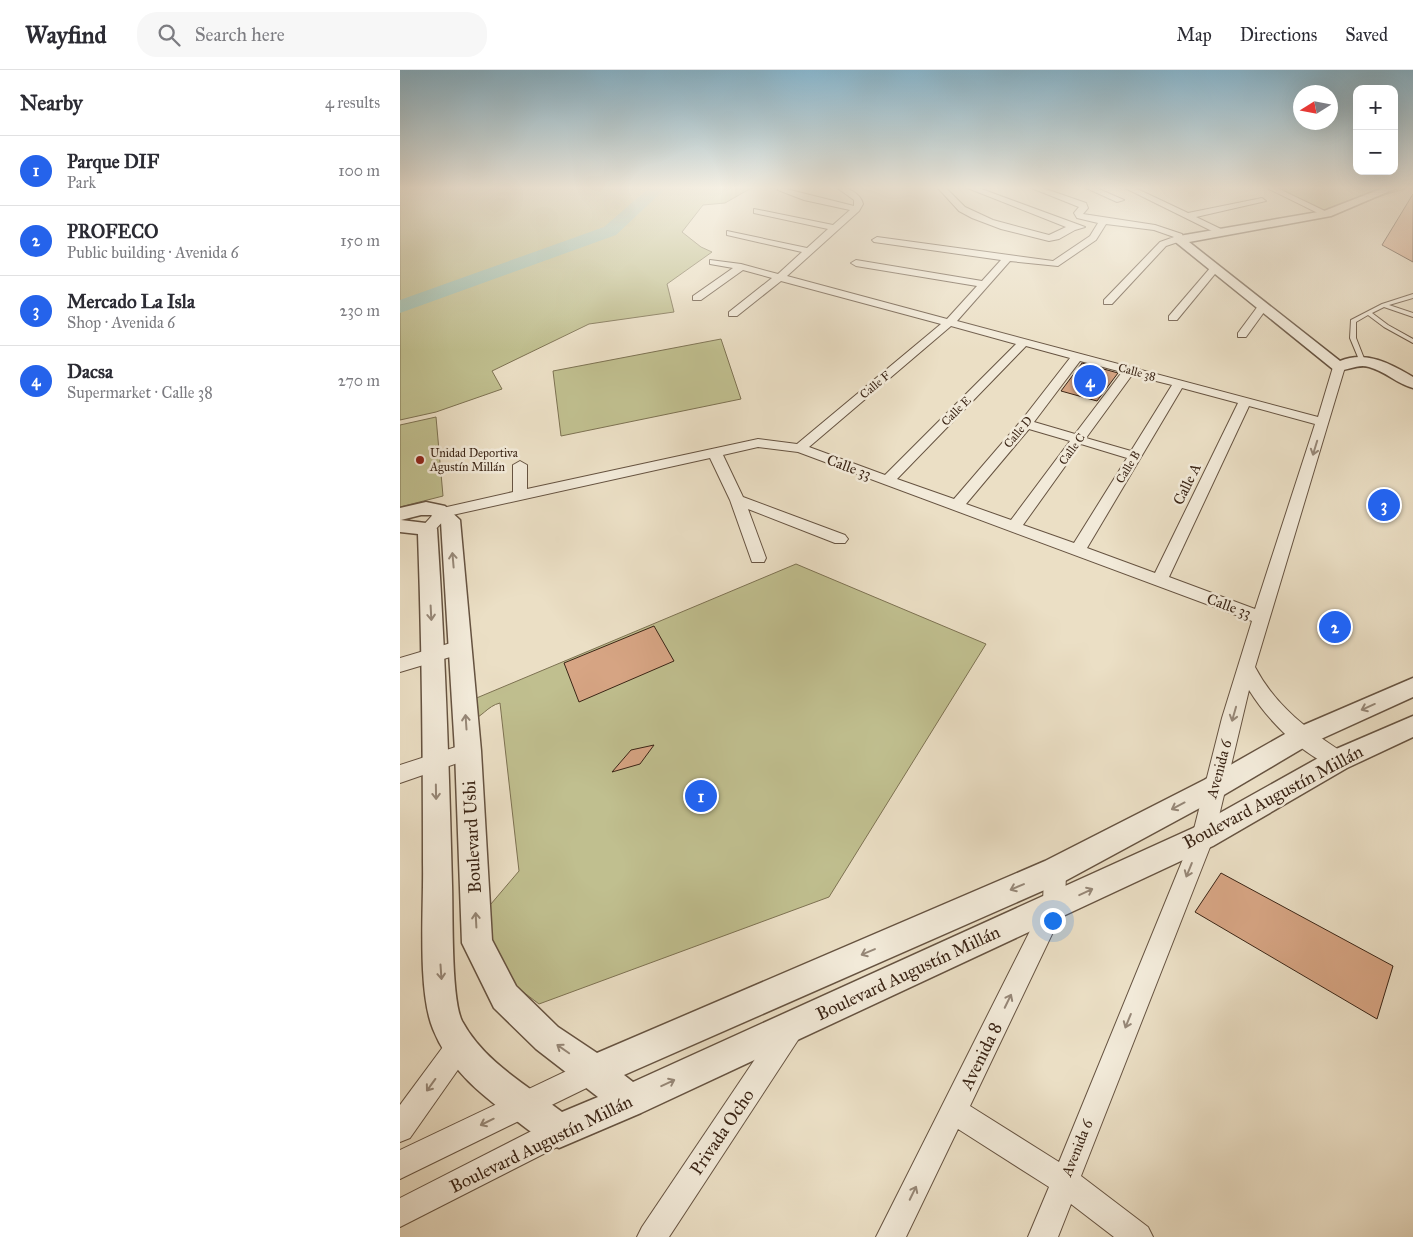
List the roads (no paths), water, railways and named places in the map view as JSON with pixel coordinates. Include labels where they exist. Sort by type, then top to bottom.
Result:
[{"type":"street","points":[[768,241],[810,251]]},
{"type":"street","points":[[733,314],[780,277],[820,241]]},
{"type":"street","points":[[887,241],[1055,264],[1088,241]]},
{"type":"street","points":[[1108,302],[1163,244],[1174,241]]},
{"type":"street","points":[[1182,241],[1262,308],[1339,367],[1348,362],[1362,362],[1387,368],[1413,383]]},
{"type":"street","name":"Calle F","points":[[800,448],[950,322],[1007,259]]},
{"type":"street","name":"Calle 38","points":[[713,262],[780,277],[1323,422]]},
{"type":"street","points":[[856,262],[985,284]]},
{"type":"street","points":[[698,298],[741,267]]},
{"type":"street","points":[[1173,318],[1214,269]]},
{"type":"street","points":[[1242,335],[1262,308]]},
{"type":"street","name":"Calle E","points":[[887,481],[1024,342]]},
{"type":"street","name":"Calle D","points":[[956,506],[1026,424],[1078,356]]},
{"type":"street","name":"Avenida 6","points":[[1043,1237],[1203,837],[1213,788],[1247,668],[1339,367]]},
{"type":"street","name":"Calle C","points":[[1014,528],[1129,370]]},
{"type":"street","name":"Calle B","points":[[1077,551],[1179,383]]},
{"type":"street","name":"Calle A","points":[[1159,580],[1245,401]]},
{"type":"street","points":[[1026,424],[1135,456]]},
{"type":"street","name":"Calle 33","points":[[435,520],[520,494],[758,443],[800,448],[1262,618]]},
{"type":"street","points":[[714,451],[737,500],[758,558]]},
{"type":"street","points":[[520,465],[520,494]]},
{"type":"street","points":[[737,500],[840,539]]},
{"type":"street","points":[[400,514],[429,507],[435,520],[434,656],[439,955],[442,997],[448,1026],[460,1046],[489,1081],[525,1104],[559,1131]]},
{"type":"street","points":[[400,526],[435,520]]},
{"type":"street","name":"Boulevard Usbi","points":[[435,520],[450,520],[468,751],[477,943],[505,996],[548,1038],[594,1070],[629,1101]]},
{"type":"street","points":[[400,665],[461,647]]},
{"type":"street","points":[[1247,668],[1256,688],[1268,706],[1302,736],[1338,760]]},
{"type":"street","name":"Boulevard Augustín Millán","points":[[400,1165],[594,1070],[1055,871],[1213,788],[1302,736],[1413,687]]},
{"type":"street","name":"Boulevard Augustín Millán","points":[[409,1208],[559,1131],[629,1101],[1054,907],[1203,837],[1338,760],[1413,726]]},
{"type":"street","points":[[400,774],[468,751]]},
{"type":"street","name":"Avenida 8","points":[[891,1237],[1054,907],[1055,871]]},
{"type":"street","name":"Privada Ocho","points":[[652,1237],[792,1026]]},
{"type":"street","points":[[400,1128],[460,1046]]},
{"type":"street","points":[[954,1111],[1064,1181],[1138,1237]]},
{"type":"street","points":[[400,1225],[409,1208]]},
{"type":"lane","points":[[1362,362],[1353,338],[1354,321],[1384,305],[1413,296]]},
{"type":"lane","points":[[1384,305],[1413,315]]},
{"type":"lane","points":[[1369,313],[1386,326],[1413,341]]},
{"type":"waterway","points":[[400,307],[581,241]]},
{"type":"place","name":"Dacsa","points":[[1090,381]]},
{"type":"place","name":"Unidad Deportiva Agustín Millán","points":[[420,460]]},
{"type":"place","name":"Mercado La Isla","points":[[1384,505]]},
{"type":"place","name":"PROFECO","points":[[1335,627]]},
{"type":"place","name":"Parque DIF","points":[[701,796]]}]
